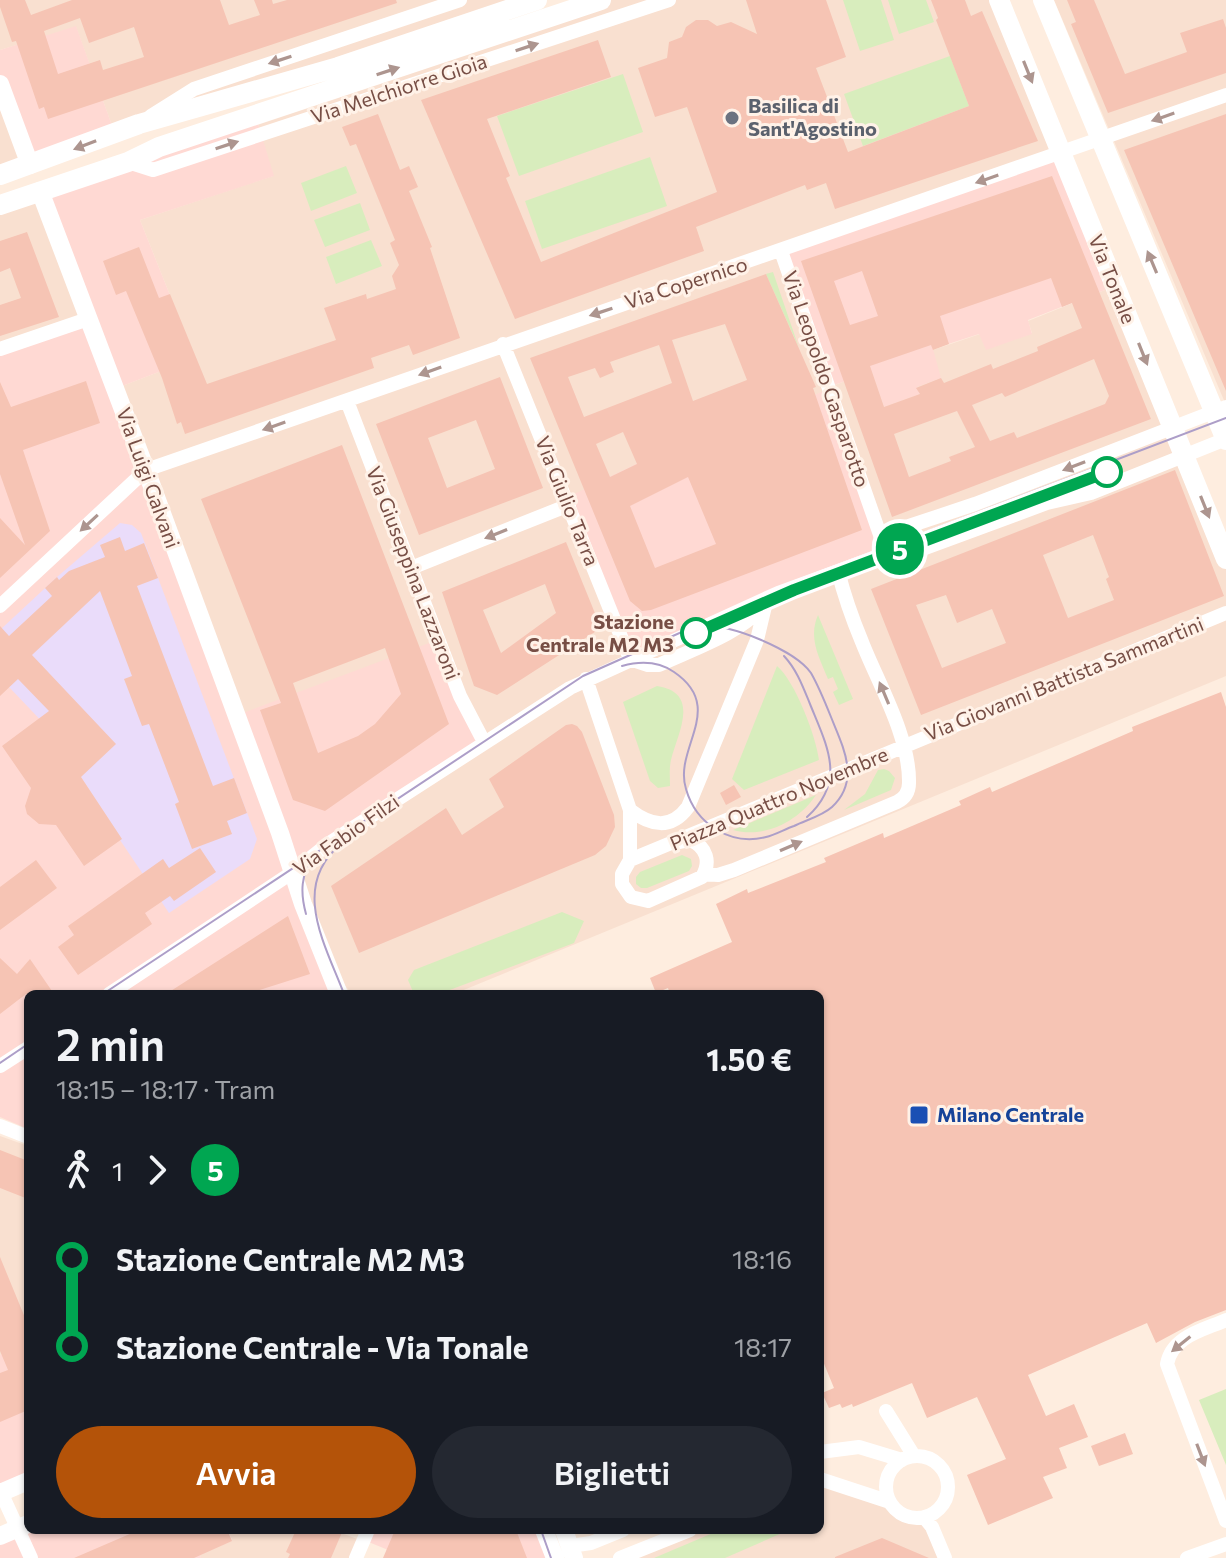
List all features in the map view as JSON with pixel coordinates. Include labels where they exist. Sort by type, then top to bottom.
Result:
[{"type":"main road","name":"Via Melchiorre Gioia","points":[[0,175],[139,124],[338,67],[537,0]]},
{"type":"main road","name":"Via Melchiorre Gioia","points":[[0,205],[128,162],[159,147],[601,0]]},
{"type":"main road","name":"Via Tonale","points":[[999,0],[1226,559]]},
{"type":"main road","points":[[1043,0],[1220,409],[1226,440]]},
{"type":"main road","name":"Via Luigi Galvani","points":[[30,165],[40,191]]},
{"type":"street","name":"Via Melchiorre Gioia","points":[[139,124],[194,89],[460,0]]},
{"type":"street","name":"Via Melchiorre Gioia","points":[[128,162],[153,170],[669,0]]},
{"type":"street","name":"Via Luigi Galvani","points":[[0,84],[30,165]]},
{"type":"street","name":"Via Copernico","points":[[146,470],[1226,95]]},
{"type":"street","name":"Via Luigi Galvani","points":[[40,191],[337,990]]},
{"type":"street","name":"Via Leopoldo Gasparotto","points":[[781,251],[887,553]]},
{"type":"street","points":[[0,349],[88,319]]},
{"type":"street","name":"Via Giulio Tarra","points":[[503,344],[630,659]]},
{"type":"street","name":"Via Giuseppina Lazzaroni","points":[[347,401],[460,696],[484,742]]},
{"type":"street","points":[[887,553],[893,536],[903,528],[975,504],[1220,409]]},
{"type":"street","points":[[586,679],[838,571],[887,553],[901,557],[1047,503],[1091,493],[1226,440]]},
{"type":"street","points":[[0,606],[146,470]]},
{"type":"street","points":[[411,568],[569,505]]},
{"type":"street","name":"Piazza Quattro Novembre","points":[[586,679],[630,810],[630,860],[622,874],[622,884],[628,894],[639,900],[648,901],[704,874],[718,875],[734,870],[901,800],[909,784],[903,746],[889,704],[861,640],[838,571]]},
{"type":"street","points":[[630,659],[659,665],[735,630],[755,616],[766,601]]},
{"type":"street","name":"Piazza Quattro Novembre","points":[[630,810],[646,820],[667,824],[677,819],[688,807],[757,640],[766,601]]},
{"type":"street","name":"Via Giovanni Battista Sammartini","points":[[903,746],[1226,613]]},
{"type":"street","name":"Via Fabio Filzi","points":[[115,990],[293,872],[319,850],[586,679]]},
{"type":"street","name":"Piazza Quattro Novembre","points":[[630,860],[843,774],[903,746]]},
{"type":"street","name":"Piazza Quattro Novembre","points":[[654,850],[686,840],[695,842],[704,849],[707,857],[704,874]]},
{"type":"street","points":[[330,971],[347,990]]},
{"type":"street","points":[[0,1066],[24,1051]]},
{"type":"street","points":[[0,1126],[24,1135]]},
{"type":"street","points":[[1226,1320],[1177,1344],[1167,1364],[1226,1521]]},
{"type":"street","points":[[886,1411],[908,1458]]},
{"type":"street","points":[[824,1451],[859,1447],[933,1461],[942,1470],[947,1482],[946,1496],[941,1506],[924,1517],[905,1515],[890,1502],[824,1480]]},
{"type":"street","points":[[890,1502],[886,1491],[887,1478],[893,1468],[908,1458]]},
{"type":"street","points":[[24,1483],[2,1496],[15,1530],[31,1558]]},
{"type":"street","points":[[924,1517],[934,1531],[945,1558]]},
{"type":"street","points":[[356,1558],[366,1534]]},
{"type":"street","points":[[546,1534],[555,1558]]},
{"type":"street","points":[[569,1545],[596,1541],[613,1534]]},
{"type":"street","points":[[620,1558],[680,1534]]},
{"type":"street","points":[[1187,1558],[1226,1544]]},
{"type":"shaded area","points":[[0,0],[531,0],[114,131],[76,27],[0,50]]},
{"type":"shaded area","points":[[610,0],[996,0],[1057,151],[832,386],[872,371],[916,388],[933,350],[980,334],[1032,333],[1028,321],[1110,288],[1226,568],[1226,676],[464,990],[349,990],[331,969],[117,388],[195,358],[140,220],[273,176],[256,117]],"holes":[[[827,390],[631,655],[772,414]]]},
{"type":"shaded area","points":[[1054,0],[1226,0],[1226,405]]},
{"type":"shaded area","points":[[76,26],[114,131],[32,163],[0,76],[0,50]]},
{"type":"shaded area","points":[[0,92],[27,164],[0,173]]},
{"type":"shaded area","points":[[256,117],[274,176],[140,220],[195,358],[117,388],[43,192]]},
{"type":"shaded area","points":[[1058,160],[1110,288],[1028,320],[1032,334],[986,350],[979,334],[933,349],[941,378],[917,387],[920,394],[884,407],[872,372],[831,386],[787,254]]},
{"type":"shaded area","points":[[39,193],[85,316],[0,347],[0,208]]},
{"type":"shaded area","points":[[88,322],[144,469],[0,603],[0,353]]},
{"type":"shaded area","points":[[828,389],[884,551],[631,655],[568,497],[766,401],[772,414]]},
{"type":"shaded area","points":[[145,473],[235,716],[437,640],[481,741],[289,871],[334,990],[24,990],[24,1127],[0,1117],[0,609]]},
{"type":"shaded area","points":[[120,523],[132,525],[141,533],[257,839],[250,859],[169,913],[50,730],[9,687],[0,630]]},
{"type":"shaded area","points":[[0,1136],[24,1145],[24,1344],[0,1355]]},
{"type":"shaded area","points":[[24,1344],[24,1482],[0,1492],[0,1355]]},
{"type":"shaded area","points":[[824,1482],[889,1504],[905,1518],[922,1519],[942,1558],[625,1558],[685,1534],[824,1534]]},
{"type":"shaded area","points":[[19,1529],[24,1530],[24,1534],[229,1534],[232,1541],[200,1555],[201,1558],[32,1558]]},
{"type":"shaded area","points":[[17,1530],[29,1558],[0,1558],[0,1537]]},
{"type":"shaded area","points":[[229,1534],[344,1534],[360,1540],[353,1558],[201,1558],[200,1555],[232,1540]]},
{"type":"shaded area","points":[[369,1534],[544,1534],[553,1558],[408,1558],[366,1541]]},
{"type":"green space","points":[[843,0],[881,0],[894,40],[860,51]]},
{"type":"green space","points":[[888,0],[926,0],[934,22],[899,34]]},
{"type":"green space","points":[[950,56],[969,106],[863,146],[844,94]]},
{"type":"green space","points":[[623,74],[643,132],[519,176],[497,116]]},
{"type":"green space","points":[[650,157],[667,206],[542,249],[525,201]]},
{"type":"green space","points":[[346,166],[357,193],[311,211],[301,183]]},
{"type":"green space","points":[[360,203],[370,230],[325,247],[314,220]]},
{"type":"green space","points":[[371,240],[382,266],[336,284],[326,257]]},
{"type":"green space","points":[[773,272],[799,348],[766,274]]},
{"type":"green space","points":[[818,615],[853,699],[839,705],[833,692],[838,689],[833,677],[828,679],[816,647],[814,632]]},
{"type":"green space","points":[[777,666],[791,684],[804,710],[819,760],[744,790],[732,779]]},
{"type":"green space","points":[[657,686],[671,690],[683,706],[681,727],[670,763],[670,786],[658,788],[650,781],[623,702]]},
{"type":"green space","points":[[884,769],[895,778],[891,790],[844,810],[865,794],[878,770]]},
{"type":"green space","points":[[816,795],[800,813],[780,826],[757,832],[733,830]]},
{"type":"green space","points":[[682,855],[691,859],[689,871],[647,888],[636,884],[640,872]]},
{"type":"green space","points":[[562,912],[584,921],[574,943],[450,990],[412,990],[408,980],[414,970]]},
{"type":"green space","points":[[1226,1389],[1226,1465],[1199,1400]]},
{"type":"green space","points":[[711,1534],[780,1534],[725,1558],[654,1558]]},
{"type":"building","points":[[0,0],[25,0],[31,15],[72,0],[220,0],[229,25],[260,15],[254,0],[272,0],[273,4],[287,0],[396,0],[397,3],[48,119],[44,107],[39,109],[16,41],[12,42]],"holes":[[[80,18],[89,43],[134,27],[144,57],[103,70],[100,60],[58,74],[44,31]]]},
{"type":"building","points":[[746,0],[826,0],[846,57],[816,68],[848,152],[969,106],[931,0],[965,0],[971,16],[982,11],[1038,141],[835,209],[826,183],[807,190],[805,185],[696,227],[704,251],[515,319],[421,100],[598,40],[611,77],[487,119],[510,176],[506,178],[541,262],[717,192],[687,107],[655,117],[638,68],[667,58],[669,42],[682,37],[686,27],[696,20],[708,20],[717,26],[731,22],[757,34]]},
{"type":"building","points":[[1067,0],[1094,0],[1125,74],[1187,52],[1180,33],[1223,19],[1226,28],[1226,73],[1108,113],[1071,24],[1076,22]]},
{"type":"building","points":[[378,114],[400,170],[409,166],[418,187],[409,191],[432,247],[460,338],[413,355],[409,345],[371,358],[374,368],[185,434],[181,422],[177,424],[162,378],[126,291],[116,295],[103,261],[139,247],[159,298],[170,294],[207,384],[336,340],[324,308],[366,294],[367,299],[396,289],[392,276],[399,265],[390,243],[395,240],[356,144],[350,146],[342,127]]},
{"type":"building","points":[[1226,114],[1226,391],[1124,150]]},
{"type":"building","points":[[1052,176],[1151,419],[892,517],[801,261]],"holes":[[[862,271],[878,316],[850,325],[834,281]],[[1051,278],[1062,307],[1072,303],[1082,328],[1037,347],[1038,351],[993,369],[991,364],[944,383],[941,378],[916,388],[920,394],[884,407],[870,366],[931,345],[933,350],[949,344],[940,316]],[[1094,359],[1109,396],[1105,404],[1017,438],[1014,432],[990,441],[972,405],[1002,393],[1005,397]],[[957,411],[975,447],[949,457],[951,461],[909,477],[894,434]]]},
{"type":"building","points":[[27,232],[59,317],[0,336],[0,305],[21,298],[10,268],[0,272],[0,241]]},
{"type":"building","points":[[766,274],[816,387],[813,388],[862,530],[642,611],[630,601],[530,358]],"holes":[[[725,324],[747,380],[693,401],[672,340]],[[659,345],[672,383],[584,417],[568,377],[595,368],[600,378],[614,372],[610,362]],[[623,432],[637,464],[610,477],[596,444]],[[688,477],[716,544],[655,568],[630,506]]]},
{"type":"building","points":[[500,377],[543,488],[419,535],[376,424]],"holes":[[[476,420],[495,469],[447,488],[428,438]]]},
{"type":"building","points":[[86,381],[100,423],[23,450],[50,531],[0,578],[0,518],[25,545],[0,474],[0,382],[11,407]]},
{"type":"building","points":[[342,445],[449,724],[325,811],[293,800],[260,710],[281,703],[201,499]],"holes":[[[385,648],[401,694],[375,724],[358,736],[318,753],[293,683]]]},
{"type":"building","points":[[1175,470],[1224,596],[921,715],[871,589]],"holes":[[[1093,535],[1114,600],[1068,618],[1043,555]],[[946,595],[957,623],[992,609],[1006,643],[942,668],[916,605]]]},
{"type":"building","points":[[120,537],[125,551],[144,543],[158,578],[137,586],[213,786],[234,778],[247,813],[227,821],[232,834],[192,849],[175,804],[179,802],[149,724],[142,726],[124,679],[132,676],[100,591],[32,655],[116,744],[81,777],[122,839],[84,866],[56,825],[39,824],[27,814],[25,806],[31,788],[2,746],[49,711],[18,679],[0,696],[0,626],[9,636],[52,596],[45,588],[57,577],[59,580],[69,571],[105,557],[100,545]]},
{"type":"building","points":[[566,542],[601,628],[497,695],[474,686],[442,592]],"holes":[[[545,584],[556,613],[501,653],[483,610]]]},
{"type":"building","points":[[1221,692],[1226,707],[1226,1310],[1156,1343],[1147,1323],[1028,1375],[1046,1416],[1074,1404],[1088,1437],[1059,1448],[1067,1468],[1043,1477],[1053,1498],[988,1525],[967,1475],[1006,1459],[977,1397],[927,1418],[912,1383],[853,1407],[852,1404],[842,1408],[840,1404],[829,1408],[824,1397],[824,1392],[834,1388],[824,1364],[824,990],[655,990],[650,978],[732,942],[716,904],[747,889],[748,893],[826,862],[824,858],[883,833],[884,838],[961,805],[959,801],[990,787],[992,792],[1133,731],[1132,727]]},
{"type":"building","points":[[572,724],[582,732],[614,815],[615,827],[606,846],[595,855],[359,953],[331,886],[446,808],[462,835],[504,807],[489,779],[566,725]]},
{"type":"building","points":[[734,785],[741,797],[726,805],[720,793]]},
{"type":"building","points":[[200,848],[216,872],[174,901],[170,896],[145,913],[152,924],[78,975],[58,947],[74,935],[68,926],[163,859],[169,868]]},
{"type":"building","points":[[36,860],[57,888],[0,930],[0,887]]},
{"type":"building","points":[[288,916],[310,974],[260,990],[172,990]]},
{"type":"building","points":[[0,958],[17,974],[30,959],[51,990],[24,990],[24,996],[0,1014]]},
{"type":"building","points":[[0,1150],[24,1159],[24,1197],[0,1188]]},
{"type":"building","points":[[0,1257],[24,1315],[24,1412],[0,1422],[0,1373],[8,1370],[0,1351]]},
{"type":"building","points":[[1125,1433],[1133,1454],[1099,1466],[1091,1446]]},
{"type":"building","points":[[130,1534],[229,1534],[232,1541],[194,1558],[74,1558]]},
{"type":"building","points":[[294,1534],[341,1534],[331,1558],[288,1558],[290,1554],[286,1552]]},
{"type":"building","points":[[393,1534],[518,1534],[527,1558],[383,1558]]},
{"type":"building","points":[[882,1538],[929,1558],[835,1558],[835,1557]]},
{"type":"tram line","points":[[109,990],[583,676],[792,583],[1226,418]]},
{"type":"tram line","name":"5","points":[[696,633],[794,590],[1107,472]]},
{"type":"tram line","points":[[622,666],[642,663],[662,666],[689,686],[698,714],[686,758],[686,789],[698,813],[716,830],[740,838],[766,837],[828,810],[841,797],[846,786],[847,763],[811,673],[791,656],[761,640],[728,629],[702,626]]},
{"type":"tram line","points":[[784,656],[802,685],[830,763],[827,790],[807,817]]},
{"type":"tram line","points":[[341,844],[326,860],[317,878],[315,897],[321,936],[342,990]]},
{"type":"tram line","points":[[306,914],[303,884],[313,857]]},
{"type":"tram line","points":[[0,1063],[24,1047]]},
{"type":"tram line","points":[[542,1534],[551,1558]]},
{"type":"place","name":"Basilica di Sant'Agostino","points":[[732,118]]},
{"type":"place","name":"Stazione Centrale M2 M3","points":[[696,633]]},
{"type":"place","name":"Milano Centrale","points":[[919,1115]]}]
